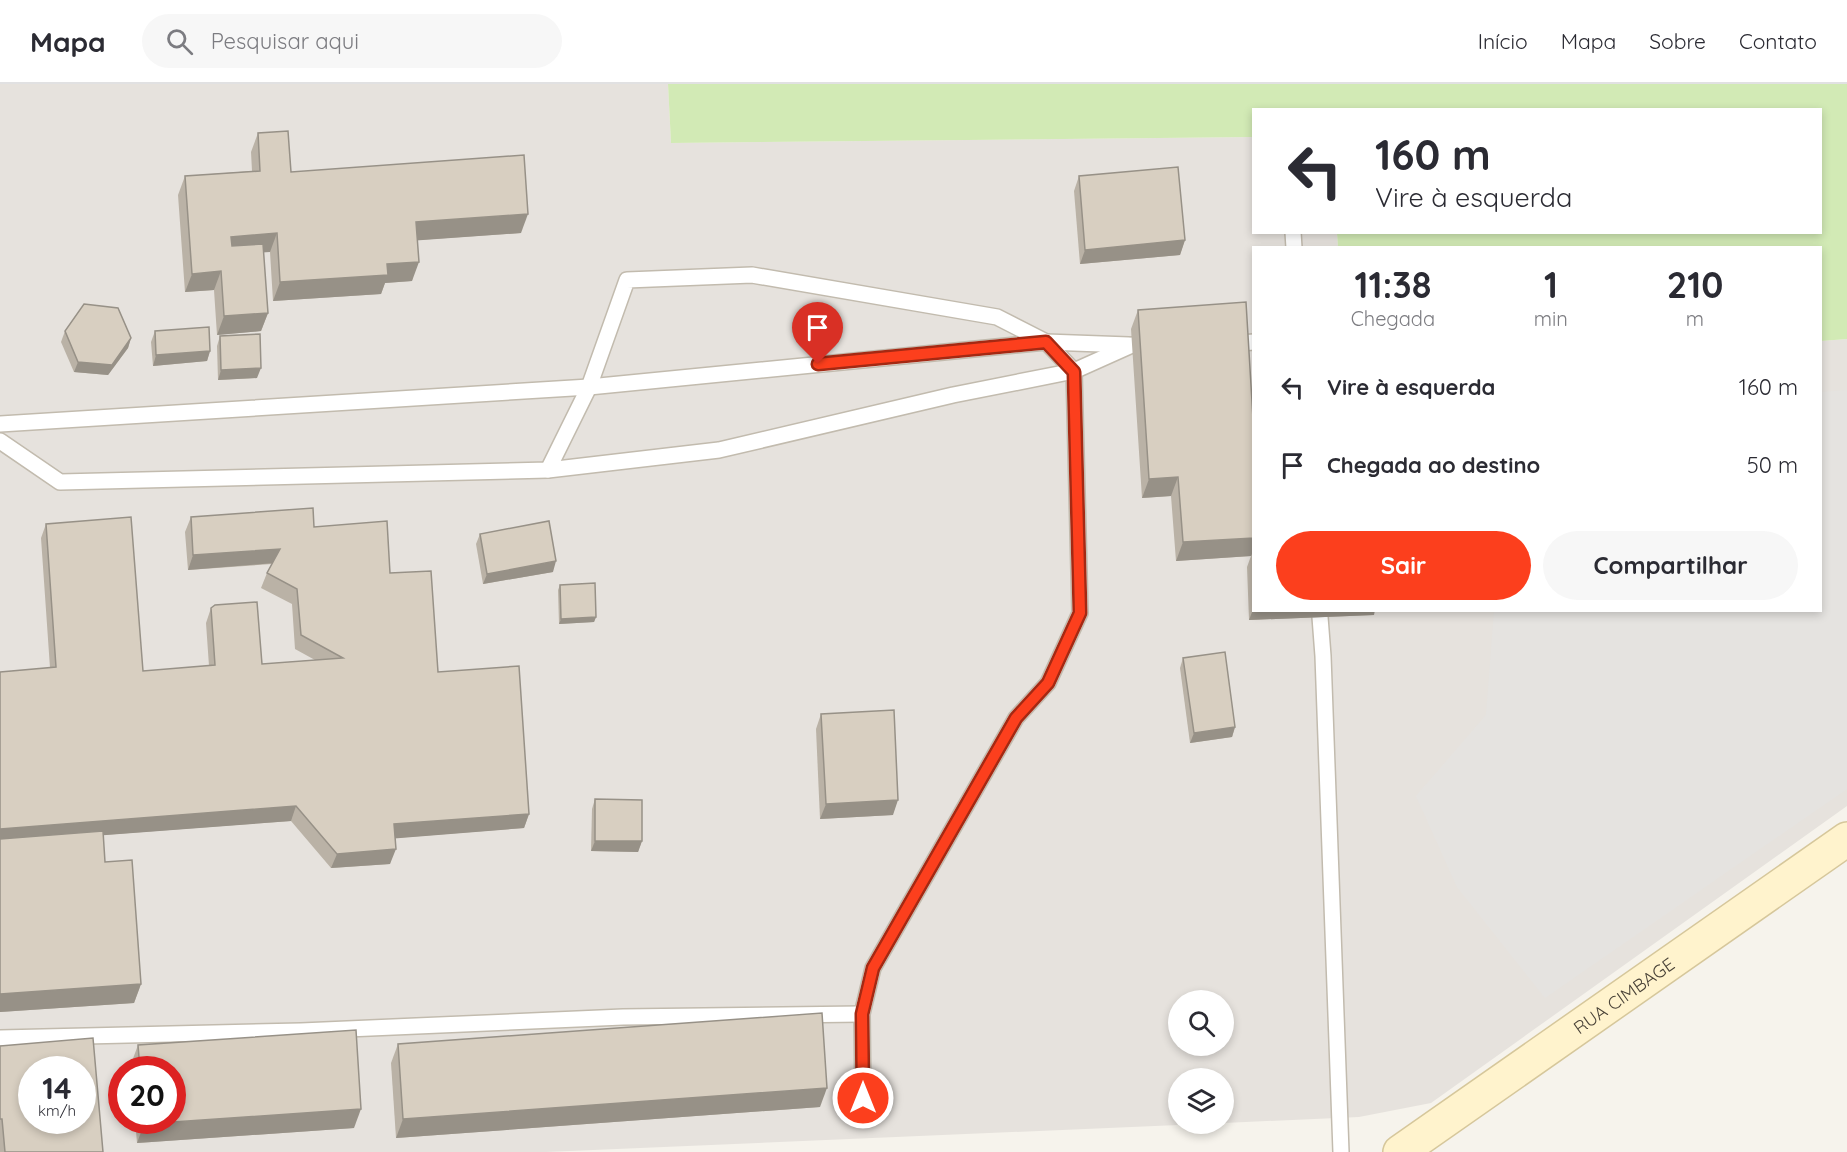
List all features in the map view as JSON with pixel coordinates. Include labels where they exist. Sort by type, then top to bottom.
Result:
[{"type":"street","name":"RUA CIMBAGE","points":[[1400,1152],[1847,839]]},
{"type":"lane","points":[[548,470],[589,387],[627,280],[752,275],[997,317],[1046,342],[1074,372],[1080,613],[1048,683],[1016,718],[873,968],[862,1014],[863,1098]]},
{"type":"lane","points":[[0,424],[589,387],[1046,342],[1132,345],[1074,372],[953,395],[719,450],[548,470],[60,482],[0,441]]},
{"type":"lane","points":[[1320,617],[1341,1152]]},
{"type":"lane","points":[[0,1038],[301,1030],[623,1017],[862,1014]]},
{"type":"shaded area","points":[[0,84],[668,84],[671,143],[1252,137],[1252,234],[1337,234],[1338,246],[1252,246],[1252,612],[1822,612],[1822,341],[1847,339],[1847,806],[1431,1103],[1359,1117],[1234,1123],[1234,1068],[1168,1068],[1168,1125],[546,1152],[0,1152]]},
{"type":"shaded area","points":[[1847,390],[1847,789],[1545,998],[1457,887],[1416,796],[1486,715],[1494,612],[1822,612],[1822,392]]},
{"type":"green space","points":[[668,84],[1847,84],[1847,339],[1822,341],[1822,246],[1338,246],[1337,234],[1822,234],[1822,108],[1252,108],[1252,137],[671,143]]},
{"type":"building","points":[[288,131],[291,172],[524,155],[528,214],[416,222],[419,262],[387,264],[388,275],[280,282],[277,233],[231,237],[232,246],[263,244],[268,313],[224,316],[221,271],[192,274],[185,176],[260,171],[258,133]]},
{"type":"building","points":[[1178,167],[1185,240],[1085,250],[1079,176]]},
{"type":"building","points":[[1246,302],[1252,402],[1252,538],[1183,542],[1178,477],[1149,479],[1138,310]]},
{"type":"building","points":[[84,304],[118,308],[131,338],[112,365],[78,362],[65,331]]},
{"type":"building","points":[[209,327],[210,351],[156,355],[155,331]]},
{"type":"building","points":[[260,334],[261,368],[221,370],[220,336]]},
{"type":"building","points":[[313,508],[314,527],[387,521],[390,573],[431,571],[438,672],[519,666],[529,814],[394,824],[396,849],[337,854],[296,806],[0,829],[0,672],[56,667],[46,524],[131,517],[143,671],[215,665],[211,608],[215,605],[257,602],[262,664],[343,658],[301,635],[297,589],[267,573],[280,549],[193,555],[191,517]]},
{"type":"building","points":[[549,521],[556,561],[487,574],[480,534]]},
{"type":"building","points":[[595,583],[596,617],[561,619],[560,585]]},
{"type":"building","points":[[1225,652],[1235,727],[1194,733],[1183,658]]},
{"type":"building","points":[[894,710],[898,800],[826,804],[821,714]]},
{"type":"building","points":[[595,799],[642,800],[642,841],[595,841]]},
{"type":"building","points":[[103,831],[105,862],[132,860],[141,984],[0,994],[0,839]]},
{"type":"building","points":[[822,1013],[827,1088],[403,1119],[398,1044]]},
{"type":"building","points":[[356,1030],[361,1109],[186,1121],[186,1056],[139,1056],[138,1045]]},
{"type":"building","points":[[93,1038],[95,1056],[18,1056],[18,1134],[96,1134],[96,1072],[103,1152],[5,1152],[2,1119],[0,1119],[0,1046]]},
{"type":"route","points":[[818,364],[1046,342],[1074,372],[1080,613],[1048,683],[1016,718],[873,968],[862,1014],[863,1098]]}]
